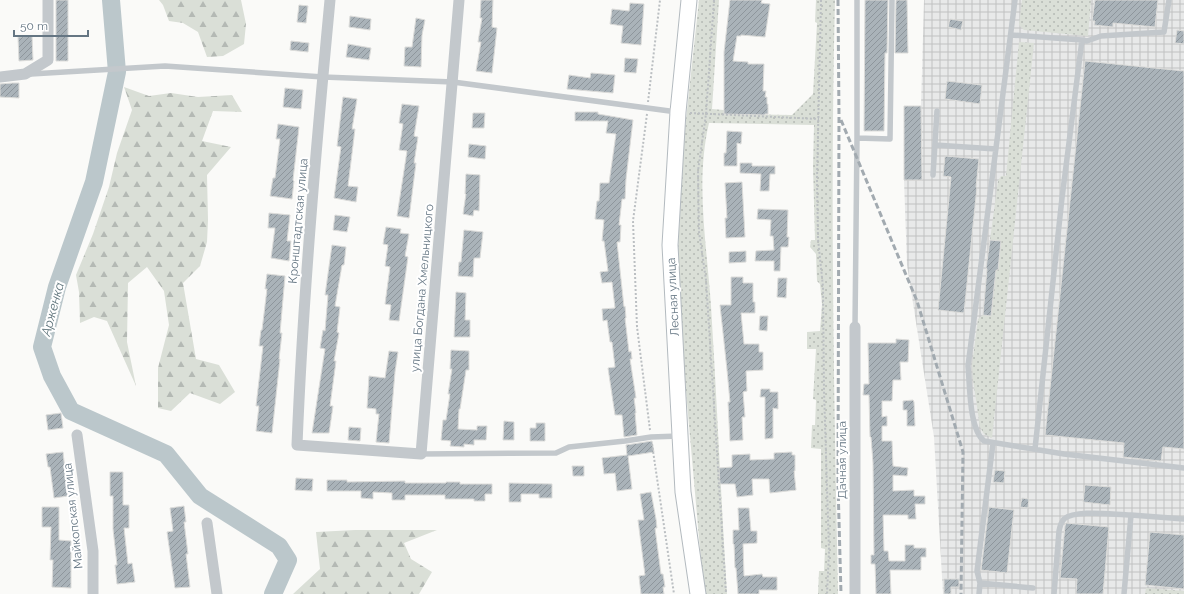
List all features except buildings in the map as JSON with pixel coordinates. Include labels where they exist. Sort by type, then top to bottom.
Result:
[{"type":"street","points":[[0,77],[25,74],[48,60],[48,0]]},
{"type":"street","name":"Кронштадтская улица","points":[[330,0],[305,294],[297,445],[421,454]]},
{"type":"street","name":"улица Богдана Хмельницкого","points":[[421,454],[459,0]]},
{"type":"street","name":"Лесная улица","points":[[689,0],[678,112],[670,246],[683,492],[698,594]]},
{"type":"street","name":"Дачная улица","points":[[855,327],[855,594]]},
{"type":"street","name":"Майкопская улица","points":[[77,435],[92,551],[93,594]]},
{"type":"street","points":[[207,523],[217,594]]},
{"type":"lane","points":[[855,327],[857,0]]},
{"type":"lane","points":[[857,138],[890,139],[892,0]]},
{"type":"lane","points":[[1015,0],[968,366],[972,413],[976,432],[984,441],[993,443],[1064,454],[1184,468]]},
{"type":"lane","points":[[1010,35],[1087,41],[1101,36],[1164,32],[1169,0]]},
{"type":"lane","points":[[1035,449],[1062,198],[1082,40]]},
{"type":"lane","points":[[25,74],[165,66],[323,77],[453,82],[678,112]]},
{"type":"lane","points":[[933,175],[937,111]]},
{"type":"lane","points":[[935,145],[996,149]]},
{"type":"lane","points":[[421,454],[556,453],[569,447],[651,437],[680,436]]},
{"type":"lane","points":[[979,594],[980,583],[977,571],[993,443]]},
{"type":"lane","points":[[1054,594],[1059,530],[1061,522],[1065,518],[1072,515],[1089,514],[1131,515],[1184,519]]},
{"type":"lane","points":[[1124,594],[1131,515]]},
{"type":"lane","points":[[980,583],[1033,588]]},
{"type":"path","points":[[660,0],[633,221],[637,327],[651,437],[674,594]]},
{"type":"path","points":[[714,0],[706,114],[698,171],[699,232],[706,280],[726,594]]},
{"type":"path","points":[[821,0],[817,179],[818,239],[824,288],[824,391],[829,551],[827,594]]},
{"type":"path","points":[[678,112],[819,119]]},
{"type":"shaded area","points":[[924,0],[1184,0],[1184,594],[943,594],[934,437],[907,265],[904,180],[904,106],[921,106]]},
{"type":"green space","points":[[159,0],[241,0],[246,24],[244,44],[223,56],[207,57],[198,32],[183,23],[169,21],[163,5]]},
{"type":"green space","points":[[699,0],[719,0],[712,109],[724,110],[724,114],[792,115],[813,94],[817,23],[815,22],[816,0],[835,0],[833,223],[838,594],[818,594],[819,571],[824,571],[825,549],[821,548],[821,449],[811,448],[812,425],[815,425],[816,400],[813,399],[816,349],[807,349],[807,332],[820,331],[822,304],[820,284],[817,281],[816,254],[810,247],[811,240],[815,240],[813,167],[814,125],[709,123],[705,146],[702,191],[711,306],[727,594],[704,594],[685,380],[678,251],[683,147]]},
{"type":"green space","points":[[1022,0],[1091,0],[1088,36],[1024,30],[1019,25]]},
{"type":"green space","points":[[1019,42],[1034,43],[992,438],[984,434],[980,427],[972,365],[978,319],[983,315],[991,316],[995,280],[987,269],[998,270],[1001,242],[990,240],[998,181],[1001,176],[1006,176]]},
{"type":"green space","points":[[124,87],[149,96],[171,93],[198,97],[232,95],[242,112],[213,111],[202,141],[231,147],[207,175],[207,242],[200,266],[183,283],[196,359],[219,365],[235,392],[220,404],[190,393],[171,411],[158,408],[158,368],[169,325],[164,291],[147,267],[128,283],[127,342],[136,386],[107,321],[94,317],[80,323],[79,292],[76,275],[93,234],[109,187],[117,153],[132,110]]},
{"type":"green space","points":[[355,530],[437,530],[404,543],[411,559],[432,572],[419,594],[293,594],[320,569],[316,532]]},
{"type":"green space","points":[[1146,588],[1184,591],[1184,594],[1145,594]]},
{"type":"waterway","name":"Арженка","points":[[111,0],[117,72],[94,182],[57,287],[42,347],[52,376],[71,411],[166,454],[200,496],[279,546],[288,560],[273,594]]},
{"type":"railway","points":[[838,0],[838,484],[841,594]]},
{"type":"railway","points":[[841,120],[917,301],[963,452],[961,594]]}]
